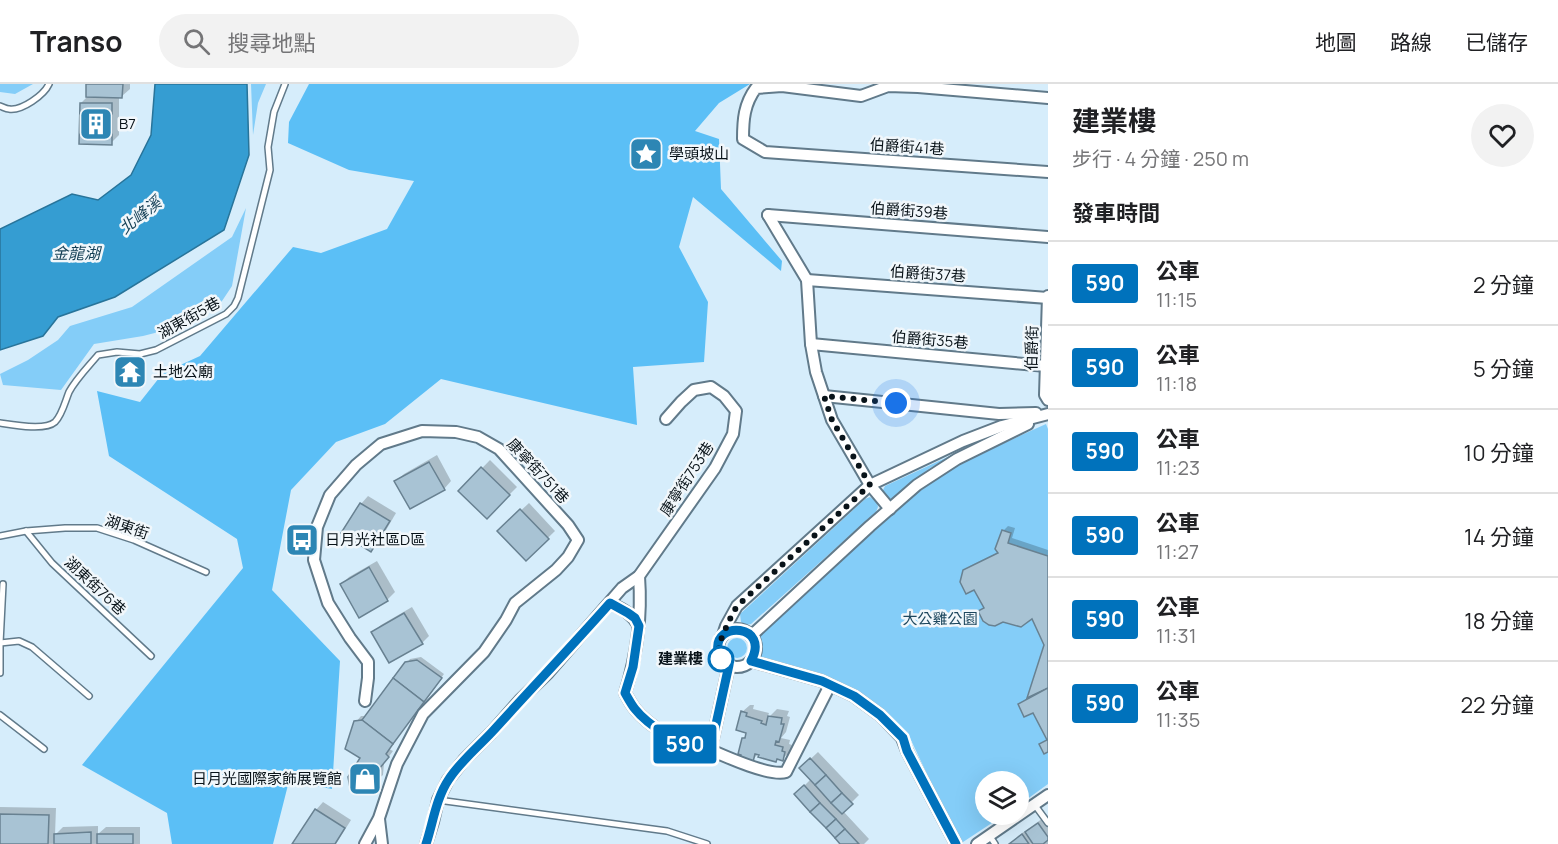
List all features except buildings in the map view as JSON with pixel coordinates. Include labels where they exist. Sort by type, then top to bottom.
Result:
[{"type":"street","name":"伯爵街41巷","points":[[1048,98],[918,87],[888,87],[861,96],[782,86],[756,88],[748,99],[743,121],[743,140],[765,152],[1048,172]]},
{"type":"street","name":"伯爵街39巷","points":[[807,280],[768,215],[1048,237]]},
{"type":"street","name":"伯爵街37巷","points":[[807,280],[1048,297]]},
{"type":"street","points":[[807,280],[811,344],[816,372],[832,420],[870,485],[890,509]]},
{"type":"street","name":"伯爵街","points":[[1048,297],[1045,395],[1048,400]]},
{"type":"street","name":"伯爵街35巷","points":[[811,344],[1046,366]]},
{"type":"street","name":"康寧街753巷","points":[[639,576],[715,468],[733,434],[736,411],[724,396],[711,387],[694,390],[666,419]]},
{"type":"street","points":[[824,396],[999,414],[1048,414]]},
{"type":"street","points":[[723,635],[728,631],[740,629],[751,636],[756,647],[751,661],[737,668],[721,659],[718,653],[719,641],[737,606],[870,485],[963,441],[1002,426],[1048,414]]},
{"type":"street","points":[[751,636],[917,485],[957,459],[1048,414]]},
{"type":"street","name":"康寧街751巷","points":[[365,701],[368,662],[328,603],[314,560],[317,527],[330,495],[356,465],[381,444],[422,431],[456,432],[478,436],[499,449],[579,540],[556,570],[515,603],[484,652],[423,714],[397,764],[379,819],[365,844]]},
{"type":"street","points":[[426,844],[438,800],[448,780],[520,700],[548,673],[626,584],[639,576],[639,626],[633,667],[625,693],[635,710],[668,736],[693,747],[704,747],[747,765],[779,774],[786,772],[830,685]]},
{"type":"street","points":[[610,603],[635,618],[639,626]]},
{"type":"street","points":[[751,661],[822,681],[854,696],[880,715],[903,738],[907,751],[956,844]]},
{"type":"street","points":[[704,747],[713,738],[729,665]]},
{"type":"street","points":[[977,844],[992,840],[1048,795]]},
{"type":"street","name":"康寧街751巷","points":[[379,819],[382,844]]},
{"type":"lane","points":[[0,106],[11,110],[30,103],[49,84]]},
{"type":"lane","name":"湖東街5巷","points":[[0,423],[20,427],[45,426],[54,423],[70,391],[98,355],[117,352],[140,354],[156,350],[226,314],[234,306],[238,298],[270,170],[268,147],[274,112],[285,84]]},
{"type":"lane","name":"湖東街","points":[[0,536],[26,531],[97,528],[134,540],[206,572]]},
{"type":"lane","name":"湖東街76巷","points":[[26,531],[52,563],[151,656]]},
{"type":"lane","points":[[0,673],[3,584]]},
{"type":"lane","points":[[0,643],[19,641],[32,647],[89,696]]},
{"type":"lane","points":[[0,714],[44,749]]},
{"type":"lane","points":[[438,800],[667,831],[707,844]]},
{"type":"lane","points":[[1034,804],[1048,823]]},
{"type":"green space","points":[[0,84],[33,84],[15,94],[0,92]]},
{"type":"green space","points":[[251,84],[266,84],[258,103],[253,135]]},
{"type":"green space","points":[[246,208],[232,286],[220,304],[178,327],[143,336],[94,344],[61,390],[3,385],[0,374],[28,360],[58,340],[70,326],[132,307],[232,237]]},
{"type":"green space","name":"大公雞公園","points":[[1046,424],[1048,429],[1048,784],[1029,798],[1029,771],[975,771],[975,825],[989,825],[960,844],[910,738],[860,694],[826,676],[758,658],[761,650],[759,635],[918,492],[964,461]]},
{"type":"green space","points":[[1008,429],[930,468],[891,499],[887,499],[882,492],[885,486]]},
{"type":"green space","points":[[870,497],[877,502],[876,512],[751,624],[746,625],[741,622],[740,614],[865,499]]},
{"type":"green space","points":[[733,638],[741,638],[747,644],[747,652],[741,658],[733,658],[727,652],[727,644]]},
{"type":"shaded area","points":[[309,84],[750,84],[719,103],[695,131],[719,139],[721,189],[782,261],[781,271],[693,197],[679,247],[708,302],[704,362],[633,367],[637,425],[441,379],[385,424],[336,442],[291,490],[272,590],[340,661],[332,789],[289,781],[273,844],[172,844],[167,813],[82,765],[243,568],[237,539],[109,456],[97,391],[140,402],[163,373],[200,356],[293,247],[321,253],[387,229],[414,181],[349,170],[288,143],[289,122]]},
{"type":"water","name":"金龍湖","points":[[155,84],[247,84],[249,155],[224,230],[115,297],[58,317],[43,336],[0,350],[0,229],[72,194],[98,200],[131,175],[151,135]]},
{"type":"bus line","name":"590","points":[[426,844],[438,800],[448,780],[610,603],[635,618],[639,626],[633,667],[625,693],[635,710],[650,724],[668,736],[693,747],[702,748],[709,744],[713,738],[729,665],[721,659],[718,653],[719,641],[728,631],[740,629],[751,636],[754,641],[756,647],[751,661],[822,681],[854,696],[880,715],[903,738],[907,751],[956,844]]},
{"type":"place","name":"B7","points":[[96,124]]},
{"type":"place","name":"學頭坡山","points":[[646,154]]},
{"type":"place","name":"土地公廟","points":[[130,372]]},
{"type":"place","name":"日月光社區D區","points":[[302,540]]},
{"type":"place","name":"建業樓","points":[[721,659]]},
{"type":"place","name":"日月光國際家飾展覽館","points":[[365,779]]},
{"type":"route","points":[[721,659],[718,653],[719,641],[737,606],[870,485],[832,420],[824,396],[896,403]]},
{"type":"water label","name":"北峰溪","points":[[140,215]]}]
